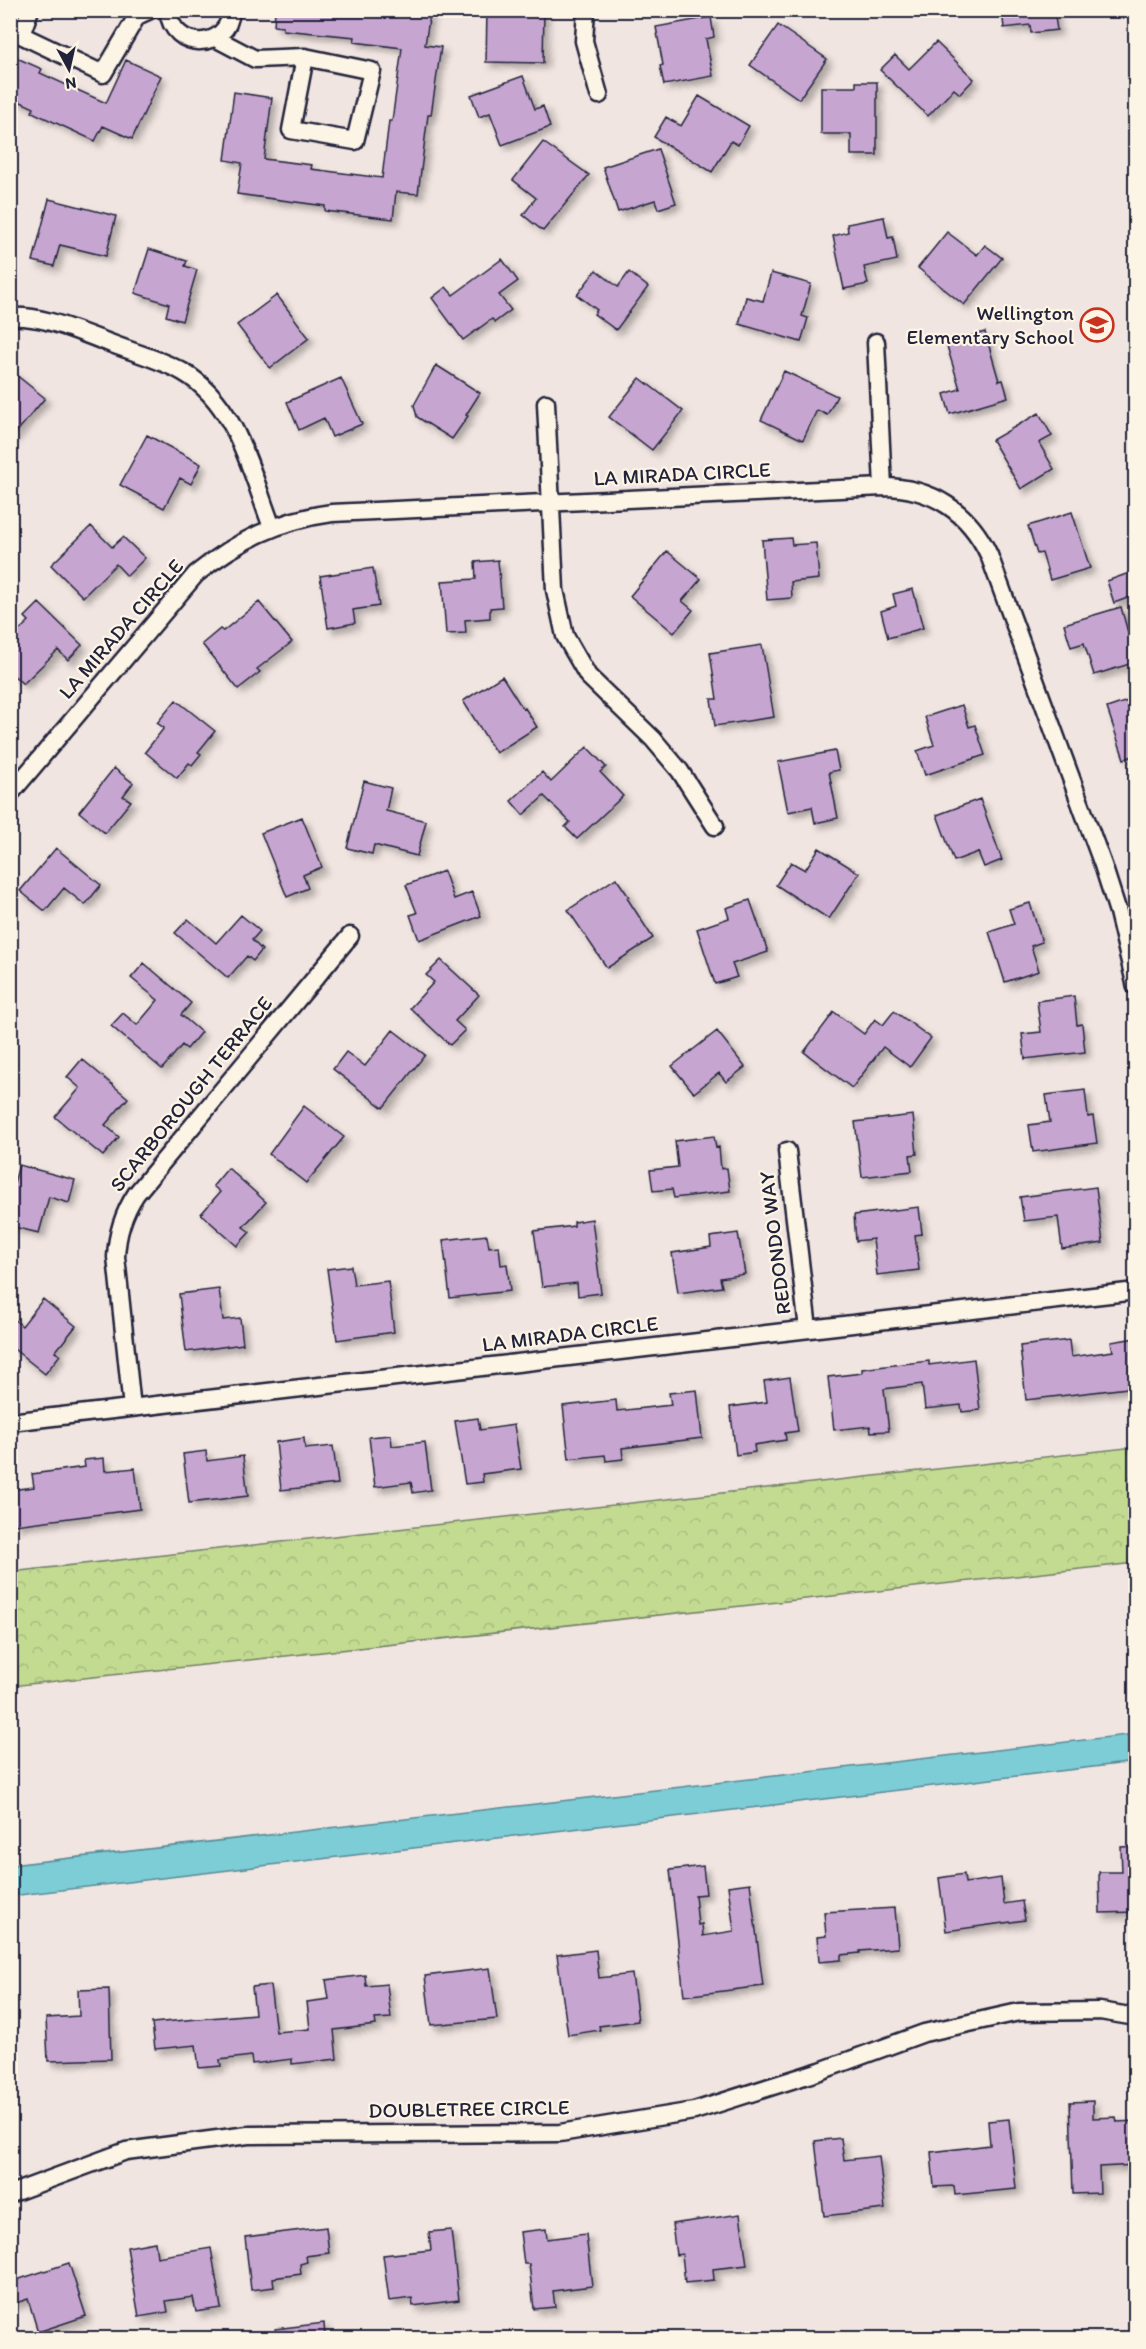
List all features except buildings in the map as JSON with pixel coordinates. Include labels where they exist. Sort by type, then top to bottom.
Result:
[{"type":"street","points":[[30,10],[21,35],[103,74],[136,12]]},
{"type":"street","points":[[168,10],[170,23],[176,32],[185,38],[195,41],[215,38],[255,59],[305,57],[372,71],[356,141],[291,130],[305,57]]},
{"type":"street","points":[[215,38],[228,24],[231,10]]},
{"type":"street","points":[[586,10],[584,41],[599,95]]},
{"type":"street","points":[[10,317],[32,318],[59,325],[170,366],[195,380],[216,400],[232,424],[272,527]]},
{"type":"street","points":[[876,342],[883,487]]},
{"type":"street","points":[[546,403],[556,606],[565,636],[588,676],[653,739],[680,771],[715,826]]},
{"type":"street","name":"LA MIRADA CIRCLE","points":[[10,794],[196,574],[220,554],[247,538],[286,522],[332,513],[883,487],[910,489],[936,498],[958,512],[984,543],[1103,865],[1119,912],[1136,987]]},
{"type":"street","name":"SCARBOROUGH TERRACE","points":[[132,1408],[116,1270],[116,1243],[123,1217],[136,1194],[350,936]]},
{"type":"street","name":"REDONDO WAY","points":[[787,1152],[808,1329]]},
{"type":"street","name":"LA MIRADA CIRCLE","points":[[10,1422],[1136,1291]]},
{"type":"street","name":"DOUBLETREE CIRCLE","points":[[10,2194],[126,2151],[248,2135],[560,2133],[694,2111],[820,2071],[924,2033],[1019,2012],[1100,2011],[1136,2018]]},
{"type":"green space","points":[[1135,1447],[1135,1563],[11,1686],[11,1572]]},
{"type":"water","points":[[1135,1734],[1135,1762],[11,1896],[11,1865]]},
{"type":"place","name":"Wellington Elementary School","points":[[1097,325]]}]
